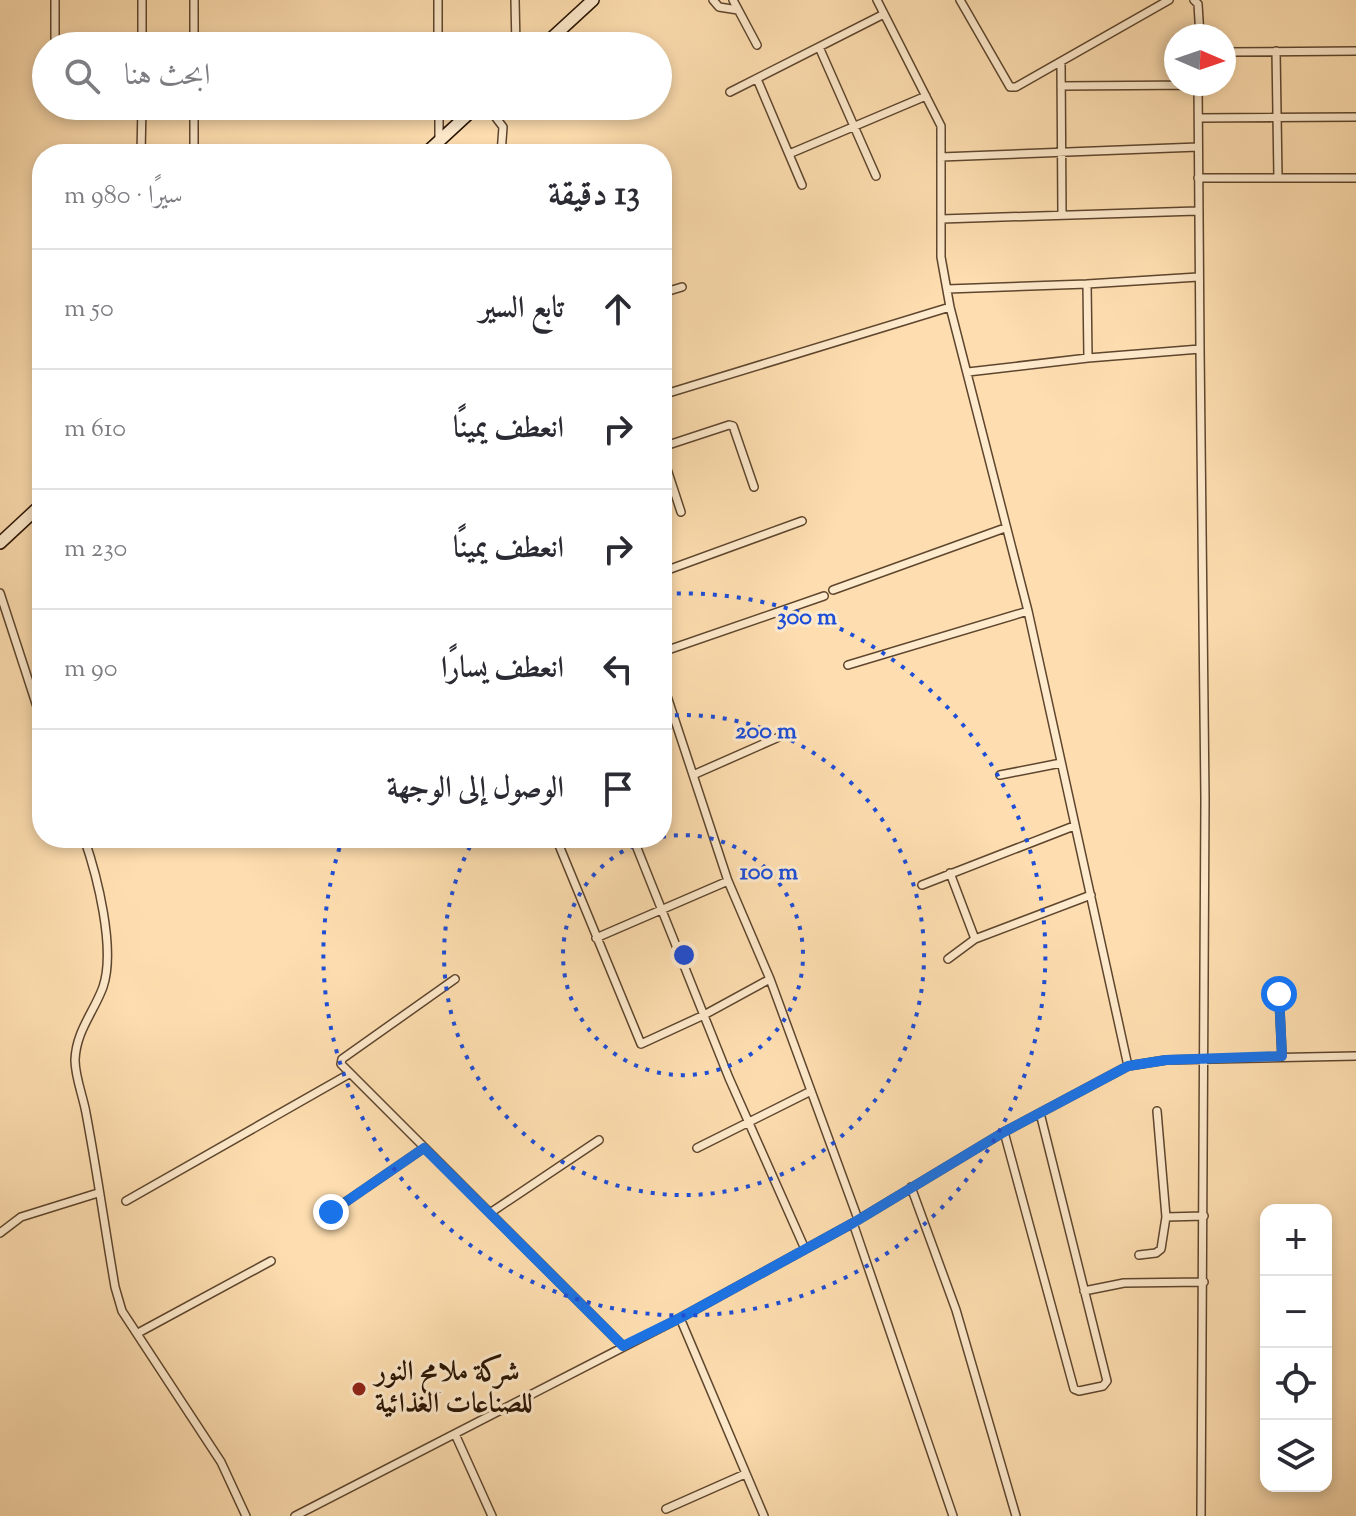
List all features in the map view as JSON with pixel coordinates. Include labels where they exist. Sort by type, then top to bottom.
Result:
[{"type":"main road","points":[[558,32],[593,0]]},
{"type":"main road","points":[[436,144],[462,120]]},
{"type":"main road","points":[[0,543],[32,513]]},
{"type":"street","points":[[55,0],[55,32]]},
{"type":"street","points":[[142,0],[142,32]]},
{"type":"street","points":[[194,0],[194,32]]},
{"type":"street","points":[[438,0],[438,32]]},
{"type":"street","points":[[515,0],[516,32]]},
{"type":"street","points":[[713,0],[719,7],[738,10]]},
{"type":"street","points":[[733,0],[757,45]]},
{"type":"street","points":[[877,0],[941,126],[941,257],[950,307],[1028,611],[1128,1066]]},
{"type":"street","points":[[960,0],[1010,87],[1016,87],[1169,0]]},
{"type":"street","points":[[1194,0],[1198,4],[1199,24]]},
{"type":"street","points":[[730,92],[884,14]]},
{"type":"street","points":[[819,47],[876,176]]},
{"type":"street","points":[[1276,51],[1278,178]]},
{"type":"street","points":[[1236,52],[1356,51]]},
{"type":"street","points":[[1061,62],[1062,215]]},
{"type":"street","points":[[757,79],[802,185]]},
{"type":"street","points":[[1061,86],[1164,84]]},
{"type":"street","points":[[789,154],[926,96]]},
{"type":"street","points":[[1198,96],[1197,211],[1205,799],[1201,1516]]},
{"type":"street","points":[[1199,118],[1356,117]]},
{"type":"street","points":[[141,144],[142,120]]},
{"type":"street","points":[[194,120],[194,144]]},
{"type":"street","points":[[439,120],[439,141]]},
{"type":"street","points":[[498,120],[503,127],[502,144]]},
{"type":"street","points":[[941,157],[1198,147]]},
{"type":"street","points":[[1198,178],[1356,178]]},
{"type":"street","points":[[941,219],[1197,211]]},
{"type":"street","points":[[947,289],[1198,277]]},
{"type":"street","points":[[1087,284],[1088,358]]},
{"type":"street","points":[[672,290],[682,287]]},
{"type":"street","points":[[672,392],[950,307]]},
{"type":"street","points":[[968,372],[1200,349]]},
{"type":"street","points":[[672,444],[733,426],[754,487]]},
{"type":"street","points":[[672,485],[681,512]]},
{"type":"street","points":[[672,568],[802,521]]},
{"type":"street","points":[[833,590],[1005,528]]},
{"type":"street","points":[[0,593],[32,691]]},
{"type":"street","points":[[672,649],[824,596]]},
{"type":"street","points":[[848,665],[1028,611]]},
{"type":"street","points":[[672,711],[728,881],[770,979],[811,1091],[953,1516]]},
{"type":"street","points":[[693,775],[779,737]]},
{"type":"street","points":[[1000,775],[1061,763]]},
{"type":"street","points":[[922,885],[1074,826]]},
{"type":"street","points":[[87,848],[100,895],[108,961],[103,986],[83,1025],[75,1064],[87,1115],[118,1300],[122,1311],[221,1462],[246,1516]]},
{"type":"street","points":[[560,848],[638,1042],[645,1044],[770,979]]},
{"type":"street","points":[[637,848],[748,1121],[805,1249]]},
{"type":"street","points":[[950,873],[975,939]]},
{"type":"street","points":[[596,938],[728,881]]},
{"type":"street","points":[[948,959],[975,939],[1091,895]]},
{"type":"street","points":[[455,979],[342,1059],[341,1064],[623,1346]]},
{"type":"street","points":[[1279,994],[1282,1056]]},
{"type":"street","points":[[295,1516],[680,1318],[856,1221],[1004,1132],[1128,1066],[1166,1060],[1356,1056]]},
{"type":"street","points":[[126,1201],[349,1074]]},
{"type":"street","points":[[697,1148],[811,1091]]},
{"type":"street","points":[[1139,1255],[1156,1253],[1161,1249],[1166,1217],[1157,1111]]},
{"type":"street","points":[[1004,1132],[1074,1389],[1079,1391],[1103,1386],[1107,1381],[1040,1113]]},
{"type":"street","points":[[490,1213],[599,1140]]},
{"type":"street","points":[[331,1212],[424,1148]]},
{"type":"street","points":[[911,1187],[956,1310],[1016,1516]]},
{"type":"street","points":[[0,1233],[21,1217],[98,1193]]},
{"type":"street","points":[[1166,1217],[1204,1216]]},
{"type":"street","points":[[138,1333],[271,1261]]},
{"type":"street","points":[[1084,1291],[1124,1283],[1204,1282]]},
{"type":"street","points":[[680,1318],[764,1516]]},
{"type":"street","points":[[455,1434],[492,1516]]},
{"type":"street","points":[[666,1509],[745,1474]]},
{"type":"place","name":"شركة ملامح النور للصناعات الغذائية","points":[[359,1389]]},
{"type":"route","points":[[331,1212],[424,1148],[623,1346],[853,1223],[1004,1132],[1128,1066],[1166,1060],[1282,1056],[1279,994]]}]
